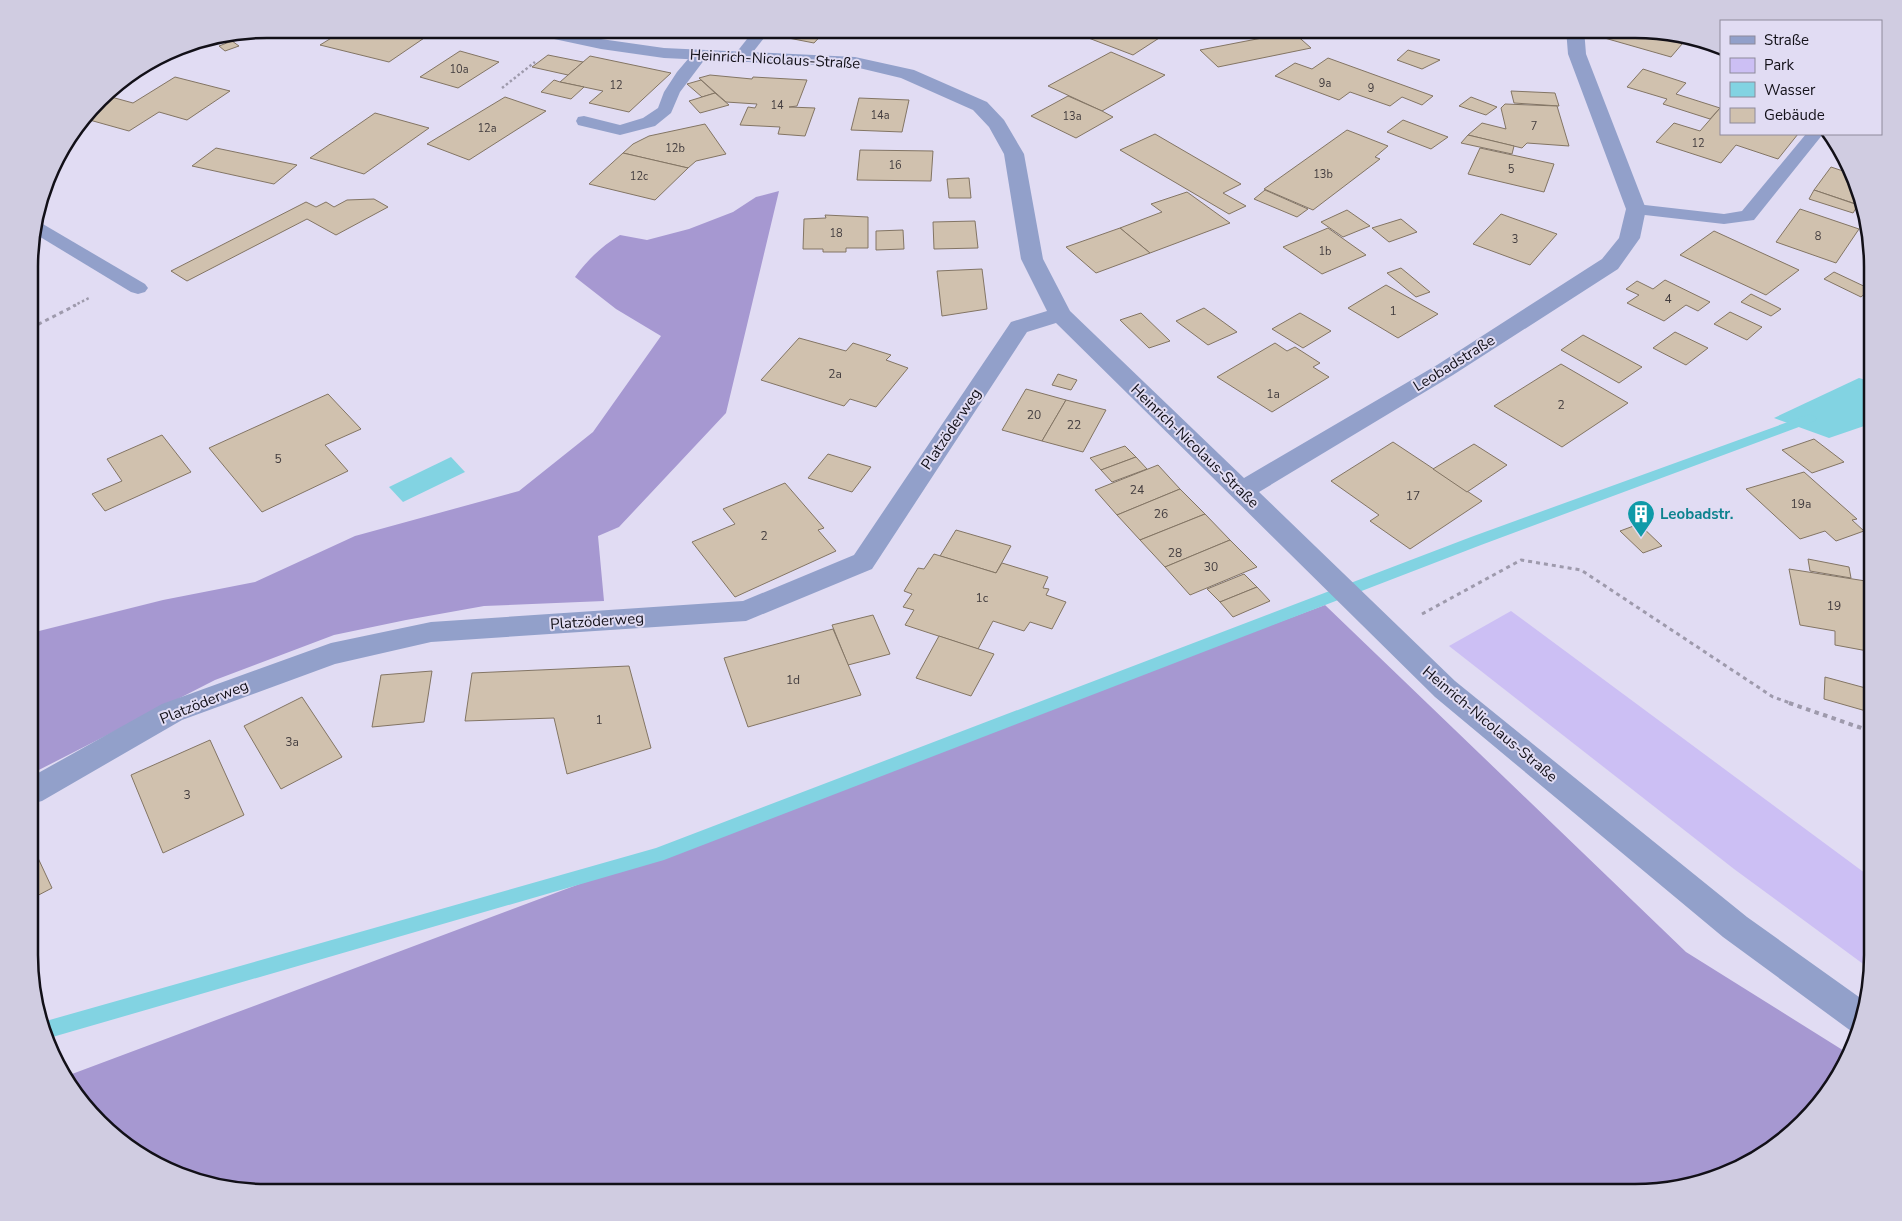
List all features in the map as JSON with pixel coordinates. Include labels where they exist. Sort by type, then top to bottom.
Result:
[{"type":"street","name":"Heinrich-Nicolaus-Straße","points":[[573,38],[664,53],[855,62],[907,74],[980,106],[997,124],[1014,154],[1032,259],[1060,314],[1445,689],[1735,927],[1857,1013]]},
{"type":"street","points":[[1576,38],[1577,54],[1636,210]]},
{"type":"street","name":"Leobadstraße","points":[[1242,491],[1445,370],[1610,264],[1629,238],[1636,210]]},
{"type":"street","name":"Platzöderweg","points":[[38,788],[172,712],[331,654],[431,632],[746,610],[863,562],[1019,327],[1060,314]]},
{"type":"lane","points":[[740,58],[756,38]]},
{"type":"lane","points":[[584,121],[620,130],[648,122],[665,110],[672,92],[700,55]]},
{"type":"lane","points":[[1636,210],[1724,218],[1748,216],[1814,135]]},
{"type":"lane","points":[[41,229],[132,284]]},
{"type":"path","points":[[502,88],[538,59]]},
{"type":"path","points":[[38,325],[132,284]]},
{"type":"path","points":[[1420,616],[1522,560],[1581,570],[1773,697],[1864,729]]},
{"type":"green space","points":[[1511,611],[1864,872],[1864,965],[1734,869],[1449,646]]},
{"type":"shaded area","points":[[779,191],[726,413],[619,527],[598,536],[604,601],[484,606],[334,635],[215,680],[38,770],[38,631],[163,600],[255,582],[355,536],[519,491],[593,432],[661,336],[616,309],[575,277],[590,259],[620,235],[647,240],[689,229],[733,212],[756,197]]},
{"type":"shaded area","points":[[1325,605],[1686,952],[1843,1050],[1826,1082],[1808,1105],[1786,1127],[1763,1145],[1737,1160],[1695,1176],[1665,1182],[1635,1184],[267,1184],[237,1182],[207,1176],[179,1166],[139,1145],[116,1127],[94,1105],[71,1074]]},
{"type":"water","points":[[1859,378],[1864,379],[1864,426],[1829,438],[1774,418]]},
{"type":"water","points":[[451,457],[465,472],[403,502],[389,487]]},
{"type":"building","points":[[331,38],[424,38],[389,62],[320,45]]},
{"type":"building","points":[[788,38],[819,38],[814,43]]},
{"type":"building","points":[[1089,38],[1159,38],[1133,55]]},
{"type":"building","points":[[1262,38],[1300,38],[1311,48],[1218,67],[1200,50]]},
{"type":"building","points":[[1604,38],[1650,38],[1683,43],[1671,57]]},
{"type":"building","points":[[232,41],[239,46],[225,51],[219,46]]},
{"type":"building","points":[[1408,50],[1440,60],[1422,69],[1397,60]]},
{"type":"building","points":[[460,51],[499,62],[458,88],[420,77]]},
{"type":"building","points":[[1111,52],[1165,75],[1102,111],[1048,86]]},
{"type":"building","points":[[548,55],[583,62],[568,75],[532,67]]},
{"type":"building","points":[[590,56],[671,73],[629,112],[589,103],[603,91],[560,82]]},
{"type":"building","points":[[1328,58],[1433,96],[1422,105],[1402,97],[1390,106],[1350,92],[1339,100],[1275,76],[1295,63],[1312,69]]},
{"type":"building","points":[[1643,69],[1686,83],[1676,94],[1720,108],[1710,119],[1663,104],[1667,99],[1627,87]]},
{"type":"building","points":[[710,75],[752,79],[753,77],[807,80],[797,106],[789,107],[815,108],[805,136],[778,134],[780,127],[740,125],[748,107],[755,108],[757,104],[726,102],[699,78]]},
{"type":"building","points":[[175,77],[230,91],[187,120],[159,112],[129,131],[91,120],[113,97],[133,103]]},
{"type":"building","points":[[554,80],[584,87],[571,99],[541,92]]},
{"type":"building","points":[[701,80],[715,93],[702,97],[687,84]]},
{"type":"building","points":[[1511,91],[1555,93],[1559,106],[1514,103]]},
{"type":"building","points":[[715,93],[729,105],[700,113],[689,101]]},
{"type":"building","points":[[1068,96],[1113,117],[1076,138],[1031,116]]},
{"type":"building","points":[[505,97],[546,111],[469,160],[427,144]]},
{"type":"building","points":[[1471,97],[1497,107],[1486,115],[1459,106]]},
{"type":"building","points":[[859,98],[909,100],[902,132],[851,130]]},
{"type":"building","points":[[1505,104],[1557,106],[1569,146],[1527,143],[1522,148],[1468,135],[1482,123],[1506,129],[1501,108]]},
{"type":"building","points":[[1720,108],[1720,135],[1797,135],[1778,159],[1736,145],[1721,163],[1656,142],[1674,123],[1700,131]]},
{"type":"building","points":[[375,113],[429,128],[364,174],[310,158]]},
{"type":"building","points":[[1403,120],[1448,137],[1431,149],[1387,132]]},
{"type":"building","points":[[705,124],[726,154],[696,161],[688,168],[623,153],[633,144],[649,136]]},
{"type":"building","points":[[1347,130],[1388,146],[1375,157],[1380,159],[1313,210],[1264,189]]},
{"type":"building","points":[[1155,134],[1241,184],[1223,193],[1246,206],[1229,214],[1120,150]]},
{"type":"building","points":[[1468,135],[1514,146],[1512,154],[1461,143]]},
{"type":"building","points":[[216,148],[297,165],[274,184],[192,166]]},
{"type":"building","points":[[1480,148],[1554,164],[1544,192],[1468,174]]},
{"type":"building","points":[[860,150],[933,151],[931,181],[857,180]]},
{"type":"building","points":[[623,153],[688,168],[655,200],[589,184]]},
{"type":"building","points":[[1831,167],[1844,171],[1856,204],[1814,190]]},
{"type":"building","points":[[969,178],[971,198],[949,198],[947,179]]},
{"type":"building","points":[[1265,190],[1308,209],[1297,217],[1254,199]]},
{"type":"building","points":[[1814,190],[1856,204],[1857,207],[1853,213],[1809,199]]},
{"type":"building","points":[[1187,192],[1230,223],[1150,253],[1120,228],[1162,212],[1151,204]]},
{"type":"building","points":[[374,199],[388,207],[336,235],[307,219],[187,281],[171,271],[306,202],[316,207],[326,202],[334,207],[347,200]]},
{"type":"building","points":[[1800,209],[1859,229],[1836,263],[1776,242]]},
{"type":"building","points":[[1347,210],[1370,226],[1343,237],[1321,222]]},
{"type":"building","points":[[1501,214],[1557,234],[1530,265],[1473,244]]},
{"type":"building","points":[[825,215],[868,217],[868,248],[846,248],[846,252],[823,252],[823,249],[803,249],[804,219],[826,218]]},
{"type":"building","points":[[1401,219],[1417,232],[1389,242],[1372,228]]},
{"type":"building","points":[[975,221],[978,248],[934,249],[933,222]]},
{"type":"building","points":[[1120,228],[1150,253],[1096,273],[1066,247]]},
{"type":"building","points":[[1328,228],[1366,255],[1322,274],[1283,247]]},
{"type":"building","points":[[903,230],[904,249],[876,250],[876,231]]},
{"type":"building","points":[[1714,231],[1799,270],[1766,295],[1680,255]]},
{"type":"building","points":[[1401,268],[1430,292],[1416,297],[1387,273]]},
{"type":"building","points":[[982,269],[987,309],[942,316],[937,271]]},
{"type":"building","points":[[1834,272],[1864,286],[1864,294],[1861,297],[1824,279]]},
{"type":"building","points":[[1665,280],[1710,302],[1698,311],[1686,305],[1664,321],[1627,303],[1639,295],[1626,289],[1637,281],[1653,289]]},
{"type":"building","points":[[1386,285],[1438,314],[1398,338],[1348,308]]},
{"type":"building","points":[[1751,294],[1781,309],[1771,316],[1741,302]]},
{"type":"building","points":[[1204,308],[1237,332],[1208,345],[1176,321]]},
{"type":"building","points":[[1730,312],[1762,327],[1747,340],[1714,324]]},
{"type":"building","points":[[1141,313],[1170,341],[1149,348],[1120,320]]},
{"type":"building","points":[[1300,313],[1331,331],[1303,348],[1272,329]]},
{"type":"building","points":[[1675,332],[1708,348],[1686,365],[1653,348]]},
{"type":"building","points":[[1583,335],[1642,367],[1619,383],[1561,350]]},
{"type":"building","points":[[799,338],[846,351],[853,343],[891,355],[886,360],[908,368],[876,407],[850,399],[844,406],[761,380]]},
{"type":"building","points":[[1275,343],[1287,351],[1295,347],[1320,363],[1313,367],[1329,377],[1272,412],[1217,377]]},
{"type":"building","points":[[1561,364],[1628,403],[1562,447],[1494,406]]},
{"type":"building","points":[[1058,374],[1077,380],[1071,390],[1052,385]]},
{"type":"building","points":[[1026,389],[1066,400],[1042,441],[1002,430]]},
{"type":"building","points":[[328,394],[361,429],[325,445],[348,471],[262,512],[209,448]]},
{"type":"building","points":[[1066,400],[1106,410],[1083,452],[1042,441]]},
{"type":"building","points":[[162,435],[191,472],[105,511],[92,494],[122,481],[107,459]]},
{"type":"building","points":[[1814,439],[1844,462],[1812,473],[1782,450]]},
{"type":"building","points":[[1393,442],[1482,501],[1410,549],[1370,521],[1379,515],[1331,481]]},
{"type":"building","points":[[1474,444],[1507,465],[1467,492],[1433,469]]},
{"type":"building","points":[[1125,446],[1136,457],[1101,470],[1090,458]]},
{"type":"building","points":[[828,454],[871,467],[852,492],[808,478]]},
{"type":"building","points":[[1136,457],[1147,469],[1112,482],[1101,470]]},
{"type":"building","points":[[1158,465],[1180,489],[1117,515],[1095,490]]},
{"type":"building","points":[[1804,472],[1857,519],[1852,520],[1864,531],[1836,541],[1825,531],[1800,539],[1746,489]]},
{"type":"building","points":[[785,483],[824,528],[818,530],[836,551],[735,597],[692,542],[735,524],[723,509]]},
{"type":"building","points":[[1180,489],[1205,514],[1140,540],[1117,515]]},
{"type":"building","points":[[1205,514],[1230,540],[1165,567],[1140,540]]},
{"type":"building","name":"Leobadstr.","points":[[1639,524],[1662,546],[1643,553],[1620,531]]},
{"type":"building","points":[[956,530],[1011,546],[996,573],[940,556]]},
{"type":"building","points":[[1230,540],[1257,567],[1190,595],[1165,567]]},
{"type":"building","points":[[934,554],[996,573],[1002,563],[1048,577],[1043,588],[1049,589],[1046,595],[1066,602],[1052,629],[1030,622],[1024,631],[993,621],[978,649],[905,625],[914,610],[903,607],[912,594],[904,591],[918,568],[924,569]]},
{"type":"building","points":[[1808,559],[1849,567],[1851,578],[1810,571]]},
{"type":"building","points":[[1789,569],[1864,581],[1864,650],[1835,645],[1835,631],[1800,625]]},
{"type":"building","points":[[1244,574],[1257,587],[1220,602],[1207,589]]},
{"type":"building","points":[[1257,587],[1270,601],[1233,617],[1220,602]]},
{"type":"building","points":[[873,615],[890,654],[848,665],[832,625]]},
{"type":"building","points":[[833,629],[861,695],[748,727],[724,658]]},
{"type":"building","points":[[939,636],[994,654],[971,696],[916,678]]},
{"type":"building","points":[[629,666],[651,748],[567,774],[554,718],[465,721],[472,673]]},
{"type":"building","points":[[432,671],[424,722],[372,727],[381,675]]},
{"type":"building","points":[[1825,677],[1864,688],[1864,710],[1824,699]]},
{"type":"building","points":[[302,697],[342,757],[281,789],[244,726]]},
{"type":"building","points":[[210,740],[244,815],[163,853],[131,775]]},
{"type":"building","points":[[38,858],[52,888],[38,895]]},
{"type":"waterway","points":[[50,1029],[658,855],[1476,541],[1810,418]]},
{"type":"place","name":"Leobadstr.","points":[[1641,538]]}]
